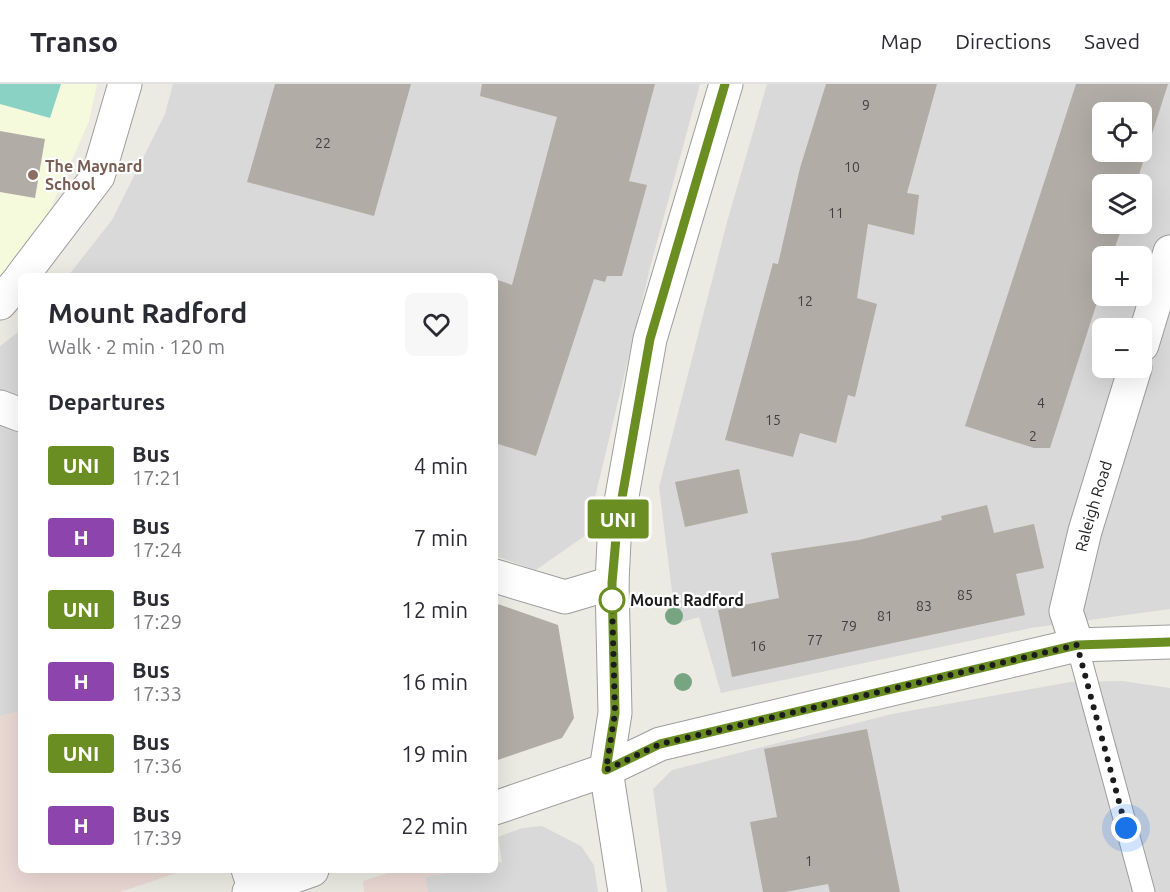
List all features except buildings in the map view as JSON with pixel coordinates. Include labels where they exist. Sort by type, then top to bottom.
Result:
[{"type":"street","points":[[25,273],[98,176],[125,84]]},
{"type":"street","points":[[625,892],[606,770],[615,713],[612,583],[614,541],[650,339],[726,84]]},
{"type":"street","points":[[1150,318],[1170,252]]},
{"type":"street","points":[[0,303],[18,282]]},
{"type":"street","name":"Raleigh Road","points":[[1077,645],[1066,611],[1085,531],[1132,378]]},
{"type":"street","points":[[0,407],[18,414]]},
{"type":"street","points":[[498,577],[565,597],[612,583]]},
{"type":"street","points":[[498,807],[606,770],[660,744],[1077,645],[1170,642]]},
{"type":"street","points":[[249,892],[303,873]]},
{"type":"lane","points":[[1077,645],[1144,892]]},
{"type":"lane","points":[[243,873],[249,892]]},
{"type":"shaded area","name":"The Maynard School","points":[[0,84],[97,84],[89,121],[42,228],[0,279]]},
{"type":"shaded area","points":[[0,84],[61,84],[50,118],[0,104]]},
{"type":"shaded area","points":[[173,84],[700,84],[651,264],[586,535],[536,570],[498,557],[498,273],[70,273],[112,220],[165,114]]},
{"type":"shaded area","points":[[767,84],[1170,84],[1170,609],[1031,628],[721,693],[699,617],[676,624],[659,487],[727,222]]},
{"type":"shaded area","points":[[18,332],[18,712],[0,716],[0,346]]},
{"type":"shaded area","points":[[1122,681],[1170,688],[1170,892],[667,892],[653,789],[672,770],[892,714],[1070,682]]},
{"type":"shaded area","points":[[18,712],[18,873],[176,873],[120,892],[0,892],[0,716]]},
{"type":"shaded area","points":[[542,826],[581,846],[594,865],[598,892],[428,892],[425,877],[446,873],[498,873],[498,863],[502,862],[498,837],[522,828]]},
{"type":"shaded area","points":[[388,873],[446,873],[425,877],[428,892],[364,892],[363,881]]},
{"type":"bus line","name":"UNI","points":[[725,84],[650,339],[614,541],[612,583],[615,713],[606,770],[660,744],[1077,645],[1170,642]]},
{"type":"place","name":"The Maynard School","points":[[33,175]]},
{"type":"place","name":"Mount Radford","points":[[612,600]]},
{"type":"route","points":[[612,600],[615,713],[606,770],[660,744],[1077,645],[1126,828]]}]
